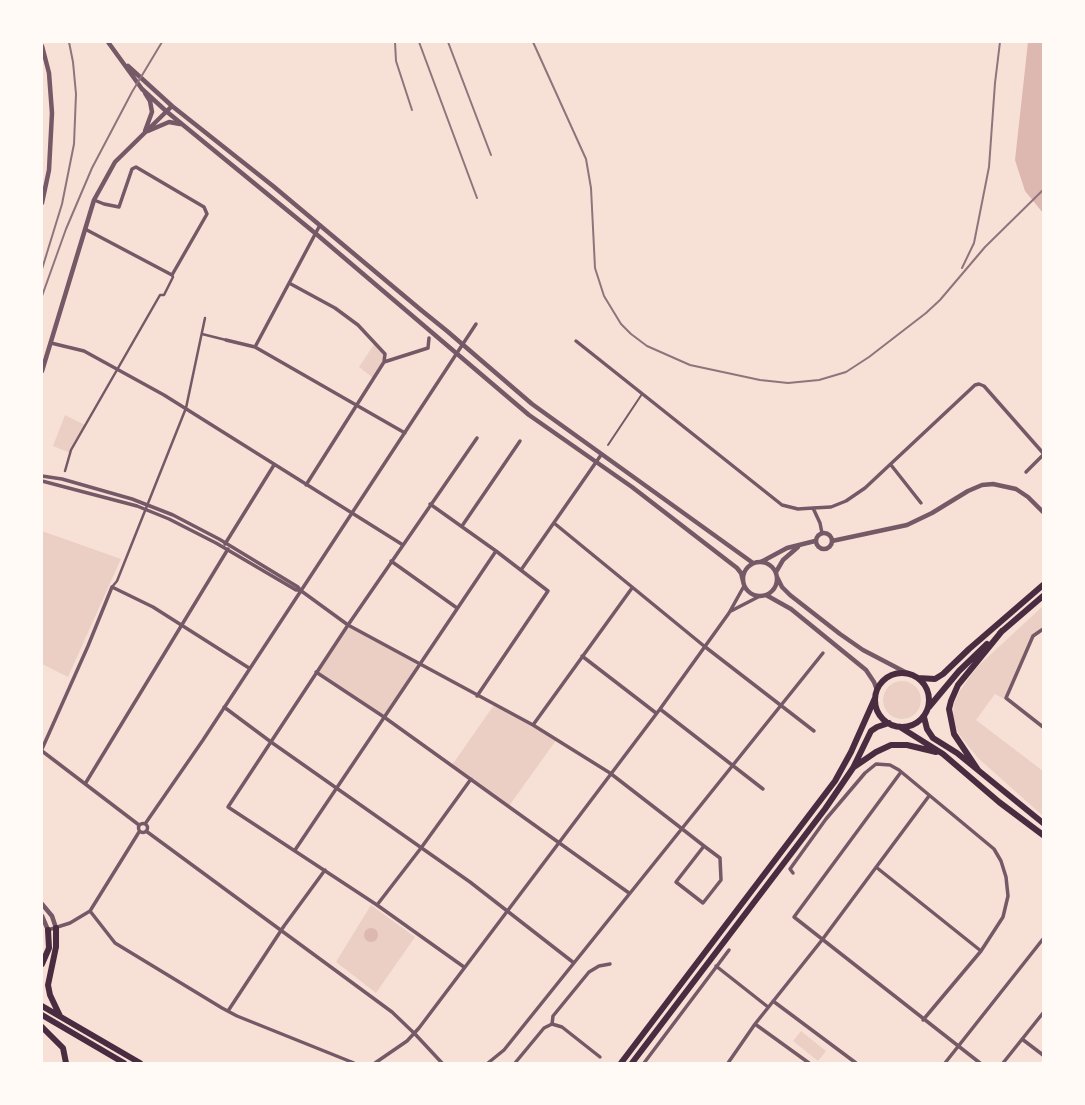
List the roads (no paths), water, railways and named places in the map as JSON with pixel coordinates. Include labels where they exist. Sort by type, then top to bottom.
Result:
[{"type":"highway","points":[[622,1063],[835,781],[852,752],[877,690],[882,682],[889,676],[898,673],[907,673],[918,678],[935,679],[943,674],[969,649],[1043,586]]},
{"type":"highway","points":[[900,727],[913,725],[924,717],[929,707],[959,671],[1043,596]]},
{"type":"highway","points":[[978,770],[954,734],[949,709],[958,685],[1002,631]]},
{"type":"highway","points":[[918,678],[928,691],[929,707]]},
{"type":"highway","points":[[875,698],[879,715],[889,724],[900,727],[943,754],[998,802],[1043,835]]},
{"type":"highway","points":[[924,717],[927,730],[933,738],[978,770],[1043,823]]},
{"type":"highway","points":[[632,1063],[825,809],[853,768],[871,731],[877,727],[889,724]]},
{"type":"highway","points":[[853,768],[876,752],[891,746],[907,745],[943,754]]},
{"type":"highway","points":[[56,928],[56,951],[48,985],[50,995],[60,1016]]},
{"type":"highway","points":[[42,964],[49,948],[48,930]]},
{"type":"highway","points":[[42,1006],[140,1063]]},
{"type":"highway","points":[[42,1016],[124,1063]]},
{"type":"highway","points":[[42,1027],[63,1048],[66,1063]]},
{"type":"street","points":[[108,42],[150,101],[152,112],[143,134]]},
{"type":"street","points":[[42,46],[48,73],[52,114],[49,170],[42,203]]},
{"type":"street","points":[[119,56],[139,77],[172,106],[320,225],[532,404],[753,563]]},
{"type":"street","points":[[142,89],[166,111],[315,233],[529,415],[596,461],[738,568],[741,573],[744,586],[751,593],[760,596]]},
{"type":"street","points":[[42,371],[94,200],[115,162],[172,106]]},
{"type":"street","points":[[143,134],[162,123],[169,122],[186,126]]},
{"type":"street","points":[[65,471],[71,450],[160,295],[164,295],[173,277],[172,275],[207,214],[204,207],[136,167],[132,169],[119,207],[94,200]]},
{"type":"street","points":[[255,347],[320,225]]},
{"type":"street","points":[[85,229],[172,275]]},
{"type":"street","points":[[289,283],[335,308],[358,325],[385,354],[384,362],[306,484]]},
{"type":"street","points":[[42,916],[48,930],[70,923],[90,911],[140,832],[139,825],[42,750],[88,646],[112,587],[117,581],[186,408],[205,318]]},
{"type":"street","points":[[442,1063],[392,1012],[146,831],[145,824],[224,707],[248,668],[476,324]]},
{"type":"street","points":[[202,334],[255,347],[405,433]]},
{"type":"street","points":[[384,362],[428,348],[429,338]]},
{"type":"street","points":[[576,341],[782,505],[798,509],[831,507],[846,501],[865,488],[975,385],[979,384],[988,391],[1043,454],[1026,472]]},
{"type":"street","points":[[51,343],[84,351],[117,368],[186,408],[274,465],[403,545]]},
{"type":"street","points":[[464,967],[377,905],[228,807],[316,672],[430,504],[477,438]]},
{"type":"street","points":[[462,526],[520,441]]},
{"type":"street","points":[[521,570],[601,455]]},
{"type":"street","points":[[223,547],[274,465]]},
{"type":"street","points":[[890,465],[921,503]]},
{"type":"street","points":[[42,476],[62,479],[148,504],[173,515],[225,543],[298,587],[348,625],[533,725],[610,773],[720,858],[721,880],[703,903],[676,882],[704,846]]},
{"type":"street","points":[[42,481],[146,509],[169,518],[223,547],[296,590],[300,590]]},
{"type":"street","points":[[832,541],[907,525],[932,513],[968,491],[993,484],[1016,489],[1028,497],[1043,512]]},
{"type":"street","points":[[430,504],[496,551],[548,591],[477,696]]},
{"type":"street","points":[[813,508],[820,523],[822,533]]},
{"type":"street","points":[[554,523],[704,646],[814,731]]},
{"type":"street","points":[[743,580],[745,570],[753,563],[761,562],[787,548],[802,545],[815,540],[817,536],[822,533]]},
{"type":"street","points":[[822,533],[830,536],[832,541]]},
{"type":"street","points":[[815,540],[817,546],[825,550],[829,547],[832,541]]},
{"type":"street","points":[[729,613],[760,596],[766,595],[774,588],[776,575],[782,560],[802,545]]},
{"type":"street","points":[[85,784],[230,546]]},
{"type":"street","points":[[295,850],[496,551]]},
{"type":"street","points":[[391,562],[457,608]]},
{"type":"street","points":[[761,562],[770,565],[782,587],[790,595],[840,634],[863,650],[907,673]]},
{"type":"street","points":[[375,1063],[415,1034],[610,773],[660,709],[729,613],[744,586]]},
{"type":"street","points":[[112,587],[142,600],[248,668]]},
{"type":"street","points":[[533,725],[632,588]]},
{"type":"street","points":[[766,595],[791,609],[866,670],[874,682],[877,690]]},
{"type":"street","points":[[1043,629],[1034,636],[1006,698],[1043,727]]},
{"type":"street","points":[[488,1063],[504,1050],[732,764],[782,706],[823,652]]},
{"type":"street","points":[[582,656],[656,713]]},
{"type":"street","points":[[316,672],[384,717],[629,893]]},
{"type":"street","points":[[224,707],[508,910],[574,963]]},
{"type":"street","points":[[660,709],[763,789]]},
{"type":"street","points":[[793,873],[790,869],[826,819],[865,773],[876,764],[890,765],[901,772],[987,842],[1001,861],[1005,871],[1008,896],[1004,917],[981,951],[923,1020]]},
{"type":"street","points":[[901,772],[794,916],[923,1020],[980,1063]]},
{"type":"street","points":[[377,905],[471,779]]},
{"type":"street","points":[[728,1063],[755,1024],[822,940],[930,796]]},
{"type":"street","points":[[139,825],[145,824]]},
{"type":"street","points":[[140,832],[146,831]]},
{"type":"street","points":[[876,867],[981,951]]},
{"type":"street","points":[[228,1011],[281,931],[325,870]]},
{"type":"street","points":[[42,904],[52,916],[56,928]]},
{"type":"street","points":[[90,911],[115,943],[228,1011],[354,1063]]},
{"type":"street","points":[[945,1063],[1043,938]]},
{"type":"street","points":[[644,1063],[729,950]]},
{"type":"street","points":[[552,1024],[553,1016],[589,972],[599,966],[610,964]]},
{"type":"street","points":[[716,966],[768,1007]]},
{"type":"street","points":[[773,1001],[856,1063]]},
{"type":"street","points":[[1003,1063],[1043,1013]]},
{"type":"street","points":[[515,1063],[544,1028],[552,1024],[562,1027],[600,1057]]},
{"type":"street","points":[[755,1024],[808,1063]]},
{"type":"street","points":[[1022,1039],[1043,1055]]},
{"type":"lane","points":[[608,445],[643,393]]},
{"type":"railway","points":[[42,269],[62,204],[74,144],[76,94],[73,62],[69,42]]},
{"type":"railway","points":[[42,296],[66,229],[92,168],[132,92],[162,42]]},
{"type":"railway","points":[[395,42],[396,61],[412,110]]},
{"type":"railway","points":[[419,42],[477,198]]},
{"type":"railway","points":[[448,42],[491,155]]},
{"type":"railway","points":[[533,42],[586,159],[591,188],[595,268],[604,296],[621,324],[631,334],[647,346],[690,365],[760,380],[788,383],[819,380],[846,372],[869,357],[926,313],[940,300],[985,247],[1043,190]]},
{"type":"railway","points":[[962,268],[974,243],[989,167],[995,83],[1000,42]]}]
